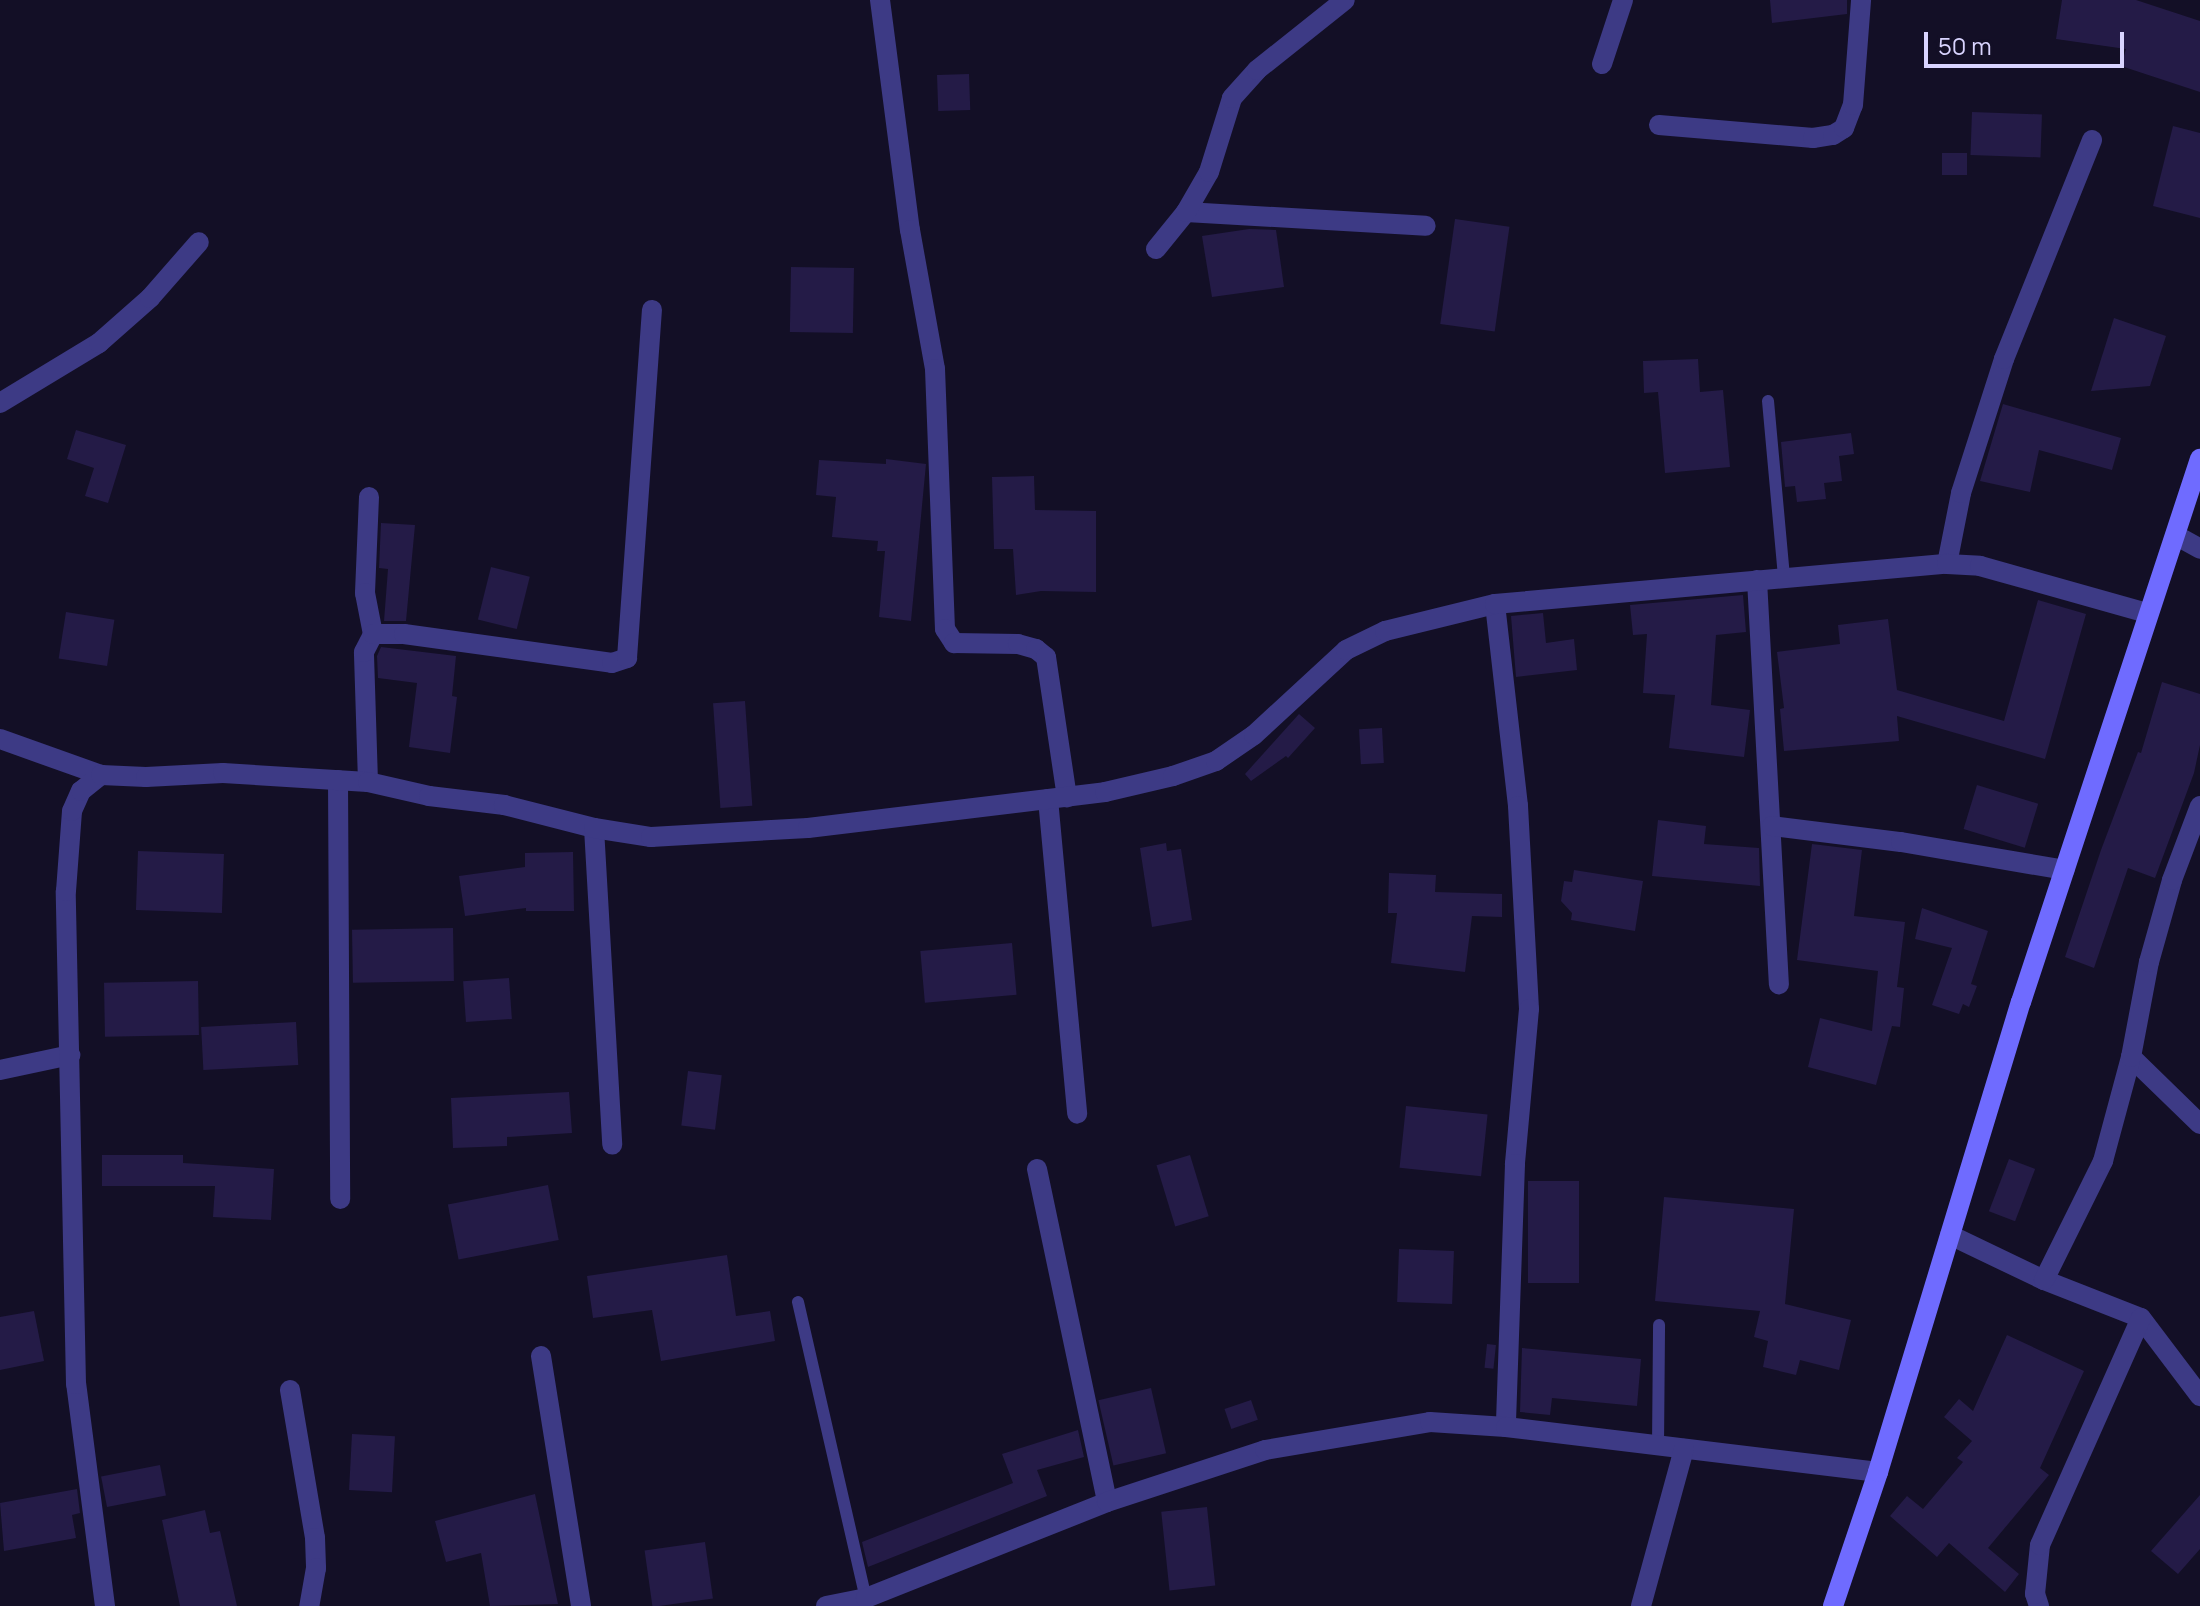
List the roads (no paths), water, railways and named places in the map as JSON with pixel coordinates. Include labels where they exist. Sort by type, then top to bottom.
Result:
[{"type":"street","points":[[880,0],[910,230],[935,369],[945,629],[954,643],[1018,644],[1036,649],[1046,657],[1058,798],[1077,1114]]},
{"type":"street","points":[[1156,249],[1186,212],[1209,172],[1232,98],[1257,70],[1345,0]]},
{"type":"street","points":[[1602,64],[1623,0]]},
{"type":"street","points":[[1659,125],[1813,138],[1833,135],[1844,128],[1853,105],[1861,0]]},
{"type":"street","points":[[1947,564],[1961,493],[2004,359],[2092,140]]},
{"type":"street","points":[[1186,212],[1426,226]]},
{"type":"street","points":[[2,396],[99,343],[150,298],[199,242]]},
{"type":"street","points":[[373,634],[404,634],[612,663],[627,658],[652,310]]},
{"type":"street","points":[[1833,1606],[1878,1472],[2147,613],[2177,536],[2200,459]]},
{"type":"street","points":[[368,782],[364,652],[373,634],[365,593],[369,497]]},
{"type":"street","points":[[2177,536],[2200,549]]},
{"type":"street","points":[[0,739],[101,775],[146,777],[223,773],[368,782],[429,796],[504,805],[594,828],[651,837],[808,828],[1058,798],[1173,776],[1216,761],[1254,735],[1346,650],[1385,631],[1495,604],[1947,564],[1980,566],[2147,613]]},
{"type":"street","points":[[1757,580],[1779,984]]},
{"type":"street","points":[[1495,604],[1518,806],[1529,1009],[1515,1164],[1506,1427]]},
{"type":"street","points":[[101,775],[81,791],[72,811],[66,891],[76,1384],[105,1606]]},
{"type":"street","points":[[338,780],[340,1199]]},
{"type":"street","points":[[2044,1280],[2103,1161],[2131,1057],[2149,962],[2196,829],[2200,806]]},
{"type":"street","points":[[1772,826],[1901,842],[2065,870]]},
{"type":"street","points":[[594,828],[612,1144]]},
{"type":"street","points":[[0,1070],[70,1055]]},
{"type":"street","points":[[2131,1057],[2200,1124]]},
{"type":"street","points":[[1037,1169],[1107,1502]]},
{"type":"street","points":[[1950,1235],[2044,1280],[2141,1318],[2200,1396]]},
{"type":"street","points":[[2039,1606],[2035,1594],[2040,1545],[2141,1318]]},
{"type":"street","points":[[541,1356],[581,1606]]},
{"type":"street","points":[[290,1390],[315,1538],[316,1568],[309,1606]]},
{"type":"street","points":[[826,1606],[866,1598],[1107,1502],[1265,1450],[1430,1422],[1506,1427],[1878,1472]]},
{"type":"street","points":[[1641,1606],[1684,1449]]},
{"type":"lane","points":[[1768,401],[1784,577]]},
{"type":"lane","points":[[798,1302],[866,1598]]},
{"type":"lane","points":[[1658,1446],[1659,1325]]}]
